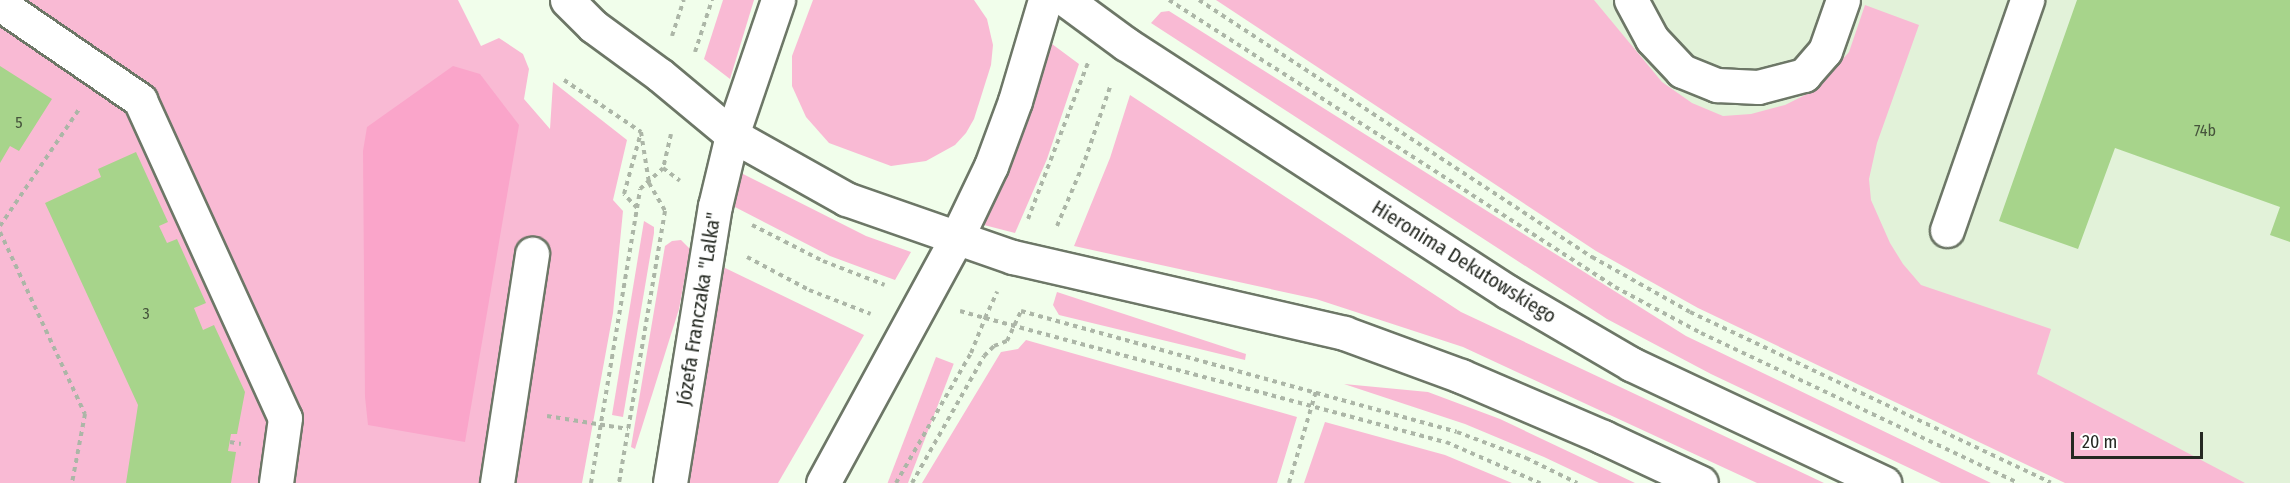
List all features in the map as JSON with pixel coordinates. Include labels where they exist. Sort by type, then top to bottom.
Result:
[{"type":"street","points":[[567,0],[593,26],[660,75],[732,135],[846,199],[956,239],[1033,262],[1344,333],[1461,376],[1603,437],[1701,483]]},
{"type":"street","name":"Józefa Franczaka \"Lalka\"","points":[[670,483],[715,206],[732,135],[778,0]]},
{"type":"street","points":[[823,483],[956,239],[995,155],[1015,101],[1045,0]]},
{"type":"street","name":"Hieronima Dekutowskiego","points":[[1066,0],[1126,44],[1508,292],[1631,364],[1884,483]]},
{"type":"street","points":[[1630,0],[1652,39],[1682,71],[1716,85],[1758,87],[1804,75],[1825,51],[1843,0]]},
{"type":"street","points":[[1947,230],[2027,0]]},
{"type":"street","points":[[0,4],[140,100],[285,418],[276,483]]},
{"type":"street","points":[[497,483],[532,254]]},
{"type":"path","points":[[672,36],[684,0]]},
{"type":"path","points":[[1169,0],[1615,287],[1701,333],[2019,483]]},
{"type":"path","points":[[1199,0],[1592,257],[1690,312],[2051,483]]},
{"type":"path","points":[[564,80],[641,132],[649,183],[665,211],[619,483]]},
{"type":"path","points":[[1055,231],[1085,160],[1111,84]]},
{"type":"path","points":[[0,226],[85,99]]},
{"type":"path","points":[[637,209],[624,194],[641,132]]},
{"type":"path","points":[[591,483],[640,189],[663,168]]},
{"type":"path","points":[[0,232],[85,414],[72,483]]},
{"type":"path","points":[[736,251],[809,290],[875,315]]},
{"type":"path","points":[[912,483],[984,356],[994,346],[1007,342],[1021,311],[1316,391],[1457,432],[1526,458],[1577,483]]},
{"type":"path","points":[[896,483],[971,353],[985,318],[1013,328],[1446,442],[1540,483]]},
{"type":"path","points":[[1289,483],[1316,391]]},
{"type":"path","points":[[538,415],[628,429]]},
{"type":"path","points":[[230,442],[246,445]]},
{"type":"shaded area","points":[[0,0],[458,0],[481,46],[499,38],[523,54],[529,69],[524,99],[550,129],[553,82],[627,140],[613,200],[623,211],[613,313],[582,483],[0,483]]},
{"type":"shaded area","points":[[723,0],[754,0],[730,79],[704,59]]},
{"type":"shaded area","points":[[813,0],[974,0],[987,19],[993,45],[991,65],[974,119],[966,133],[955,145],[926,161],[891,166],[829,143],[806,117],[792,86],[792,56]]},
{"type":"shaded area","points":[[1216,0],[1594,0],[1662,82],[1692,103],[1723,116],[1751,114],[1785,105],[1815,90],[1849,52],[1865,5],[1919,25],[1877,143],[1869,179],[1871,200],[1890,243],[1903,264],[1921,285],[2051,329],[2037,374],[2245,483],[2065,483],[1698,308],[1596,251]]},
{"type":"shaded area","points":[[1320,0],[2290,0],[2290,483],[2183,483]]},
{"type":"shaded area","points":[[1169,11],[1686,336],[1991,483],[1941,483],[1711,374],[1607,319],[1151,23],[1161,12]]},
{"type":"shaded area","points":[[1052,44],[1079,64],[1047,159],[1015,233],[984,225],[1024,129]]},
{"type":"shaded area","points":[[453,66],[480,74],[519,125],[465,442],[368,425],[365,397],[363,151],[367,127]]},
{"type":"shaded area","points":[[1130,95],[1461,312],[1824,483],[1757,483],[1463,347],[1316,299],[1074,246],[1110,158]]},
{"type":"shaded area","points":[[739,172],[866,236],[911,252],[895,280],[830,256],[733,206]]},
{"type":"shaded area","points":[[644,221],[654,227],[654,233],[623,417],[612,415]]},
{"type":"shaded area","points":[[681,240],[690,249],[679,309],[635,449],[631,447],[665,246],[672,241]]},
{"type":"shaded area","points":[[723,267],[864,335],[778,483],[684,483]]},
{"type":"shaded area","points":[[1057,292],[1246,354],[1245,360],[1059,315],[1053,305]]},
{"type":"shaded area","points":[[1026,340],[1297,417],[1277,483],[922,483],[1001,352],[1018,349]]},
{"type":"shaded area","points":[[936,357],[954,364],[908,483],[888,483]]},
{"type":"shaded area","points":[[1344,384],[1428,392],[1500,419],[1635,483],[1599,483],[1465,424]]},
{"type":"shaded area","points":[[1325,422],[1445,455],[1512,483],[1304,483]]},
{"type":"building","points":[[2077,0],[2290,0],[2290,242],[2270,235],[2280,207],[2115,148],[2078,249],[1999,221]]},
{"type":"building","points":[[0,66],[52,99],[19,151],[10,146],[0,163]]},
{"type":"building","points":[[136,152],[168,222],[159,226],[167,243],[177,239],[206,303],[194,308],[203,330],[214,325],[245,392],[237,434],[231,434],[228,451],[236,452],[231,483],[126,483],[138,405],[45,203],[101,177],[98,169]]}]
